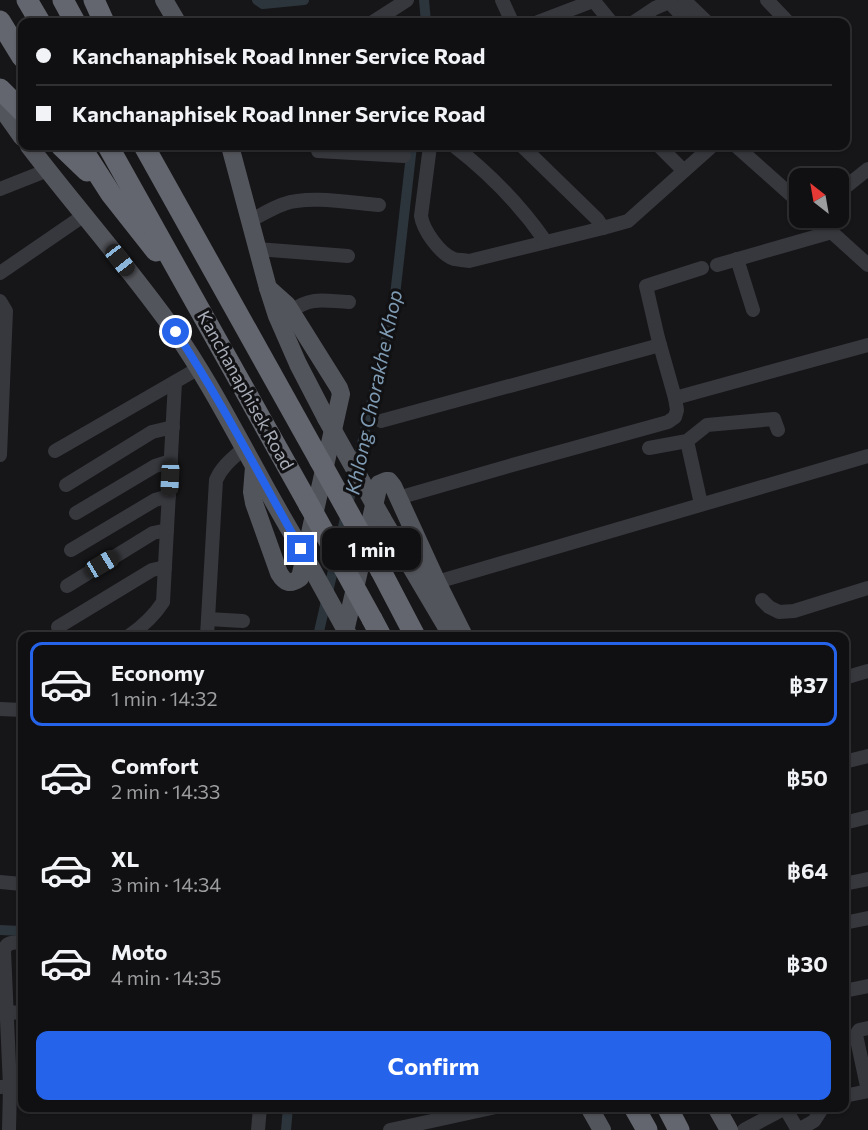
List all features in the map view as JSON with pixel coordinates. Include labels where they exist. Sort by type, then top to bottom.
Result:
[{"type":"highway","points":[[27,0],[38,18]]},
{"type":"highway","points":[[63,0],[73,18]]},
{"type":"highway","points":[[94,0],[102,18]]},
{"type":"highway","points":[[0,21],[18,50]]},
{"type":"highway","points":[[0,89],[18,107]]},
{"type":"highway","points":[[64,150],[111,194]]},
{"type":"highway","points":[[83,150],[111,194],[198,304]]},
{"type":"highway","name":"Kanchanaphisek Road","points":[[110,150],[377,628]]},
{"type":"highway","name":"Kanchanaphisek Road","points":[[146,150],[413,632]]},
{"type":"highway","points":[[161,150],[196,223],[205,255]]},
{"type":"highway","points":[[637,1112],[647,1130]]},
{"type":"highway","points":[[670,1112],[679,1130]]},
{"type":"main road","points":[[164,0],[175,18]]},
{"type":"main road","points":[[0,106],[18,131]]},
{"type":"main road","points":[[32,150],[176,332],[199,368],[301,549],[344,632]]},
{"type":"main road","points":[[231,150],[276,316],[289,345],[326,418],[450,632]]},
{"type":"main road","points":[[254,467],[252,492],[254,503],[279,573],[286,582],[290,583],[300,578],[341,394],[291,311],[268,288]]},
{"type":"main road","points":[[347,632],[379,484],[389,481],[462,632]]},
{"type":"main road","points":[[592,1112],[602,1130]]},
{"type":"main road","points":[[719,1112],[729,1130]]},
{"type":"street","points":[[379,18],[407,0]]},
{"type":"street","points":[[502,0],[510,18]]},
{"type":"street","points":[[547,18],[593,0],[607,18]]},
{"type":"street","points":[[684,0],[703,18]]},
{"type":"street","points":[[767,0],[784,18]]},
{"type":"street","points":[[640,18],[670,1],[685,18]]},
{"type":"street","points":[[429,150],[421,216],[423,224],[430,237],[446,254],[452,258],[469,261],[627,221],[707,150]]},
{"type":"street","points":[[459,150],[524,212],[546,242]]},
{"type":"street","points":[[526,150],[597,219],[603,228]]},
{"type":"street","points":[[663,150],[683,170]]},
{"type":"street","points":[[740,150],[789,193]]},
{"type":"street","points":[[318,152],[404,156]]},
{"type":"street","points":[[0,189],[48,170]]},
{"type":"street","points":[[849,185],[867,171]]},
{"type":"street","points":[[250,221],[286,203],[302,201],[379,205]]},
{"type":"street","points":[[0,273],[83,216]]},
{"type":"street","points":[[827,228],[868,265]]},
{"type":"street","points":[[717,265],[832,232]]},
{"type":"street","points":[[257,249],[348,256]]},
{"type":"street","points":[[737,259],[753,310]]},
{"type":"street","points":[[398,498],[668,422],[675,417],[677,410],[675,398],[646,285],[702,268]]},
{"type":"street","points":[[0,301],[6,311],[2,321],[0,455]]},
{"type":"street","points":[[291,311],[309,301],[349,302]]},
{"type":"street","points":[[381,421],[660,345]]},
{"type":"street","points":[[675,398],[868,345]]},
{"type":"street","points":[[55,451],[199,368]]},
{"type":"street","points":[[134,632],[156,614],[163,602],[175,382]]},
{"type":"street","points":[[649,448],[687,441],[707,425],[774,419],[778,430]]},
{"type":"street","points":[[66,485],[152,432],[173,427]]},
{"type":"street","points":[[687,441],[702,504]]},
{"type":"street","points":[[207,632],[216,480],[225,465],[244,448]]},
{"type":"street","points":[[437,582],[868,456]]},
{"type":"street","points":[[76,513],[155,466],[171,461]]},
{"type":"street","points":[[71,550],[154,501],[169,496]]},
{"type":"street","points":[[67,586],[153,533],[167,530]]},
{"type":"street","points":[[58,627],[152,570],[165,567]]},
{"type":"street","points":[[762,600],[779,612],[794,611],[868,588]]},
{"type":"street","points":[[208,619],[243,621]]},
{"type":"street","points":[[849,677],[868,671]]},
{"type":"street","points":[[0,709],[18,710]]},
{"type":"street","points":[[849,761],[868,756]]},
{"type":"street","points":[[849,822],[868,817]]},
{"type":"street","points":[[849,883],[868,879]]},
{"type":"street","points":[[0,882],[18,884]]},
{"type":"street","points":[[849,922],[868,918]]},
{"type":"street","points":[[9,1130],[11,1086],[4,951],[5,946],[9,943],[18,943]]},
{"type":"street","points":[[849,990],[868,986]]},
{"type":"street","points":[[6,1012],[18,1012]]},
{"type":"street","points":[[849,1095],[868,1091],[856,1035],[859,1030],[868,1028]]},
{"type":"street","points":[[258,1130],[260,1112]]},
{"type":"street","points":[[390,1130],[412,1128],[474,1112]]},
{"type":"street","points":[[744,1130],[777,1112]]},
{"type":"street","points":[[789,1112],[798,1130],[814,1121],[820,1112]]},
{"type":"street","points":[[457,1116],[459,1130]]},
{"type":"waterway","name":"Khlong Chorakhe Khop","points":[[257,0],[263,4],[304,0]]},
{"type":"waterway","name":"Khlong Chorakhe Khop","points":[[424,0],[426,18]]},
{"type":"waterway","name":"Khlong Chorakhe Khop","points":[[319,632],[394,304],[412,150]]},
{"type":"waterway","points":[[0,930],[18,931]]},
{"type":"waterway","name":"Khlong Chorakhe Khop","points":[[286,1130],[288,1112]]},
{"type":"route","points":[[176,332],[223,408],[301,549]]}]
